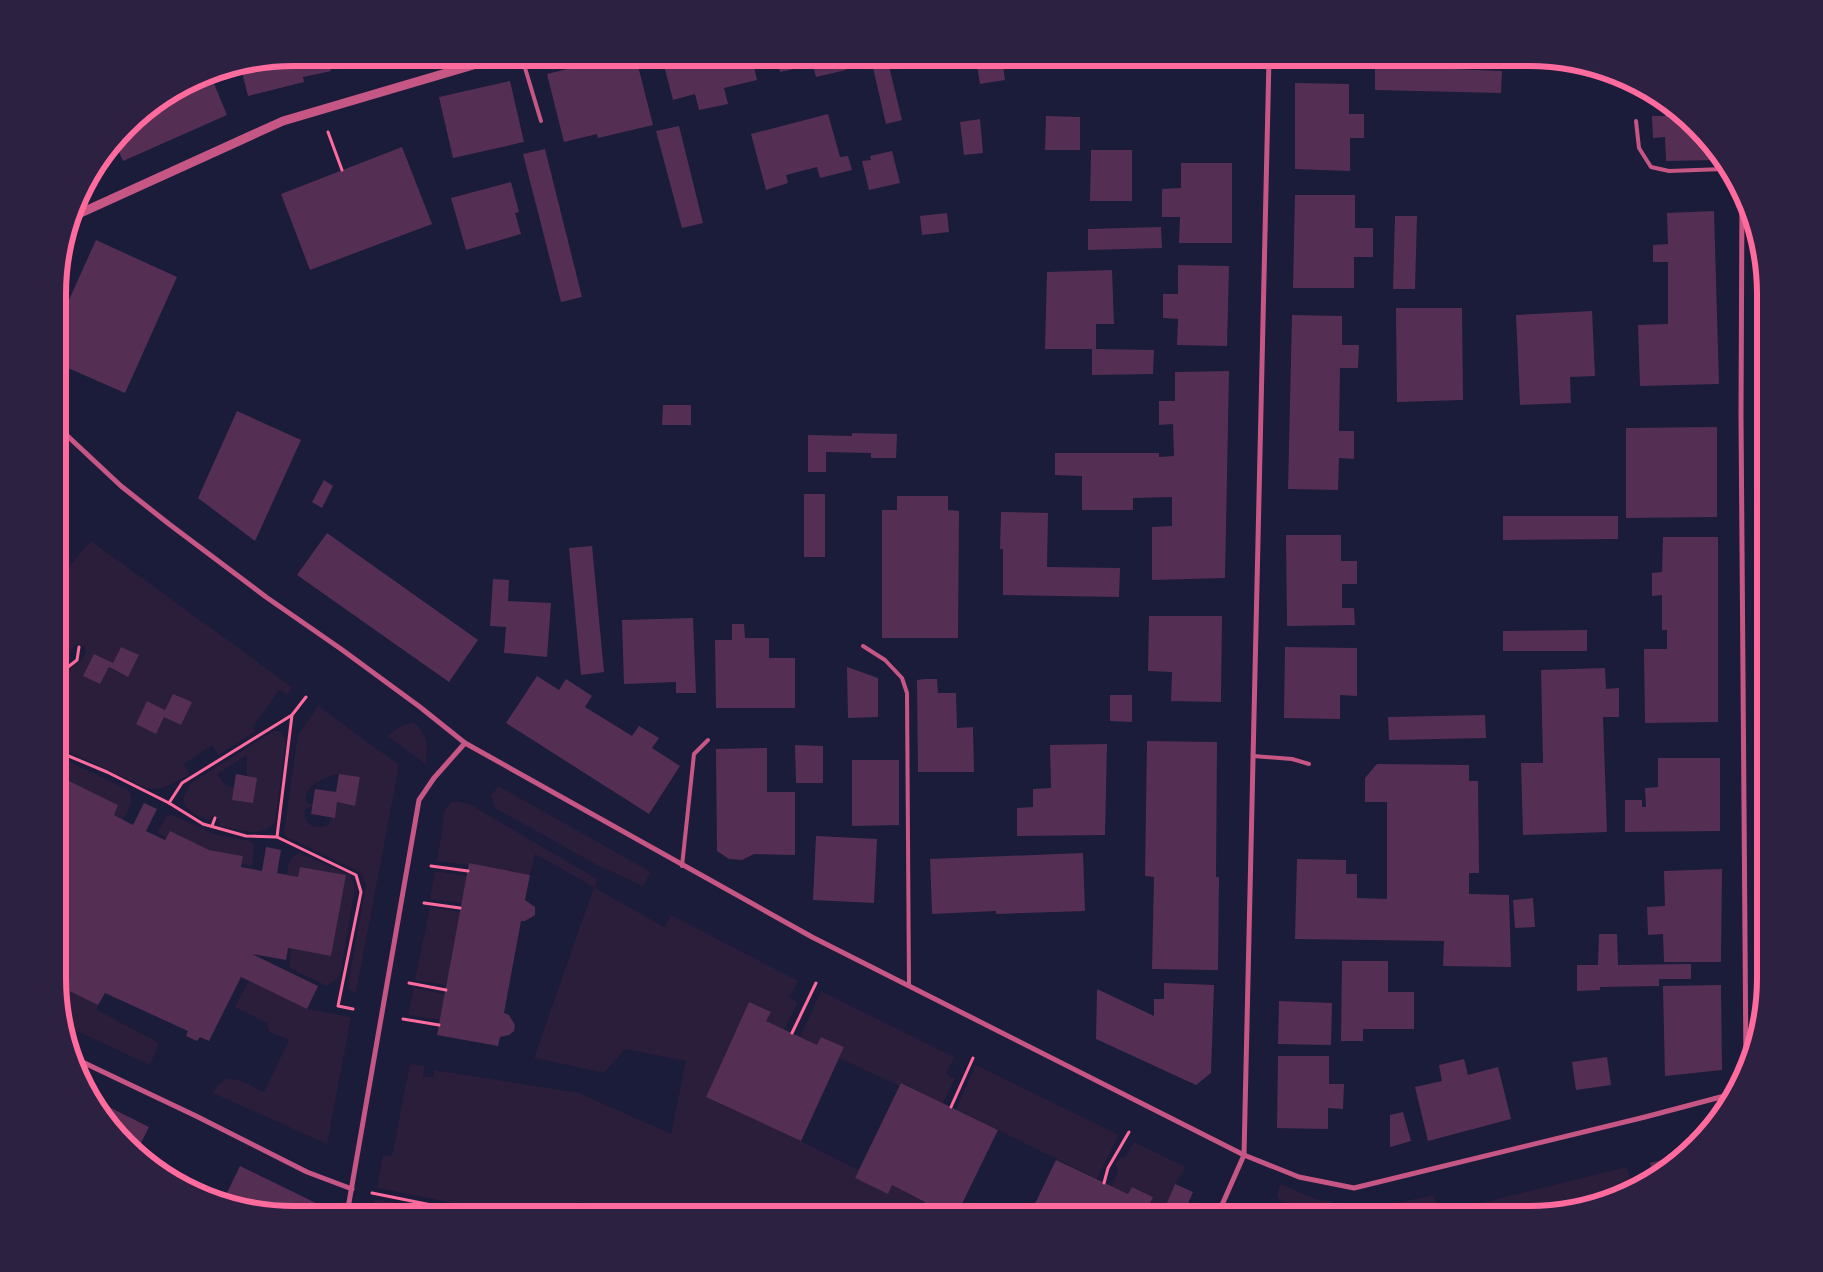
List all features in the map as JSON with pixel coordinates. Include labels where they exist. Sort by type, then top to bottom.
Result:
[{"type":"street","points":[[82,213],[283,121],[470,66]]},
{"type":"street","points":[[1222,1206],[1244,1156],[1269,66]]},
{"type":"street","points":[[1742,214],[1741,426],[1746,1048]]},
{"type":"street","points":[[66,434],[121,486],[169,524],[266,597],[342,649],[420,707],[465,744],[812,937],[1244,1156],[1299,1177],[1354,1188],[1723,1096]]},
{"type":"street","points":[[349,1206],[418,800],[434,778],[465,744]]},
{"type":"street","points":[[82,1061],[307,1172],[352,1189]]},
{"type":"lane","points":[[524,66],[541,121]]},
{"type":"lane","points":[[1636,121],[1639,148],[1651,166],[1669,171],[1719,169]]},
{"type":"lane","points":[[862,646],[885,660],[902,678],[907,694],[908,986]]},
{"type":"lane","points":[[682,866],[694,754],[708,740]]},
{"type":"lane","points":[[1253,756],[1292,759],[1309,764]]},
{"type":"path","points":[[326,127],[342,170]]},
{"type":"path","points":[[66,669],[77,660],[80,647]]},
{"type":"path","points":[[169,803],[182,783],[292,715],[306,697]]},
{"type":"path","points":[[277,837],[292,715]]},
{"type":"path","points":[[66,755],[107,772],[169,803],[203,824],[246,836],[277,837],[356,875],[361,892],[338,1006],[353,1008]]},
{"type":"path","points":[[212,826],[215,818]]},
{"type":"path","points":[[431,866],[468,871]]},
{"type":"path","points":[[424,903],[460,908]]},
{"type":"path","points":[[409,983],[446,990]]},
{"type":"path","points":[[792,1033],[816,983]]},
{"type":"path","points":[[403,1019],[439,1025]]},
{"type":"path","points":[[951,1107],[973,1058]]},
{"type":"path","points":[[1104,1183],[1108,1168],[1129,1132]]},
{"type":"path","points":[[352,1189],[436,1206]]},
{"type":"shaded area","points":[[91,541],[292,687],[288,695],[279,690],[252,728],[256,731],[218,755],[212,745],[184,764],[190,774],[164,787],[152,789],[146,788],[66,750],[66,672],[83,658],[86,651],[85,647],[78,644],[75,645],[70,652],[70,660],[66,664],[66,570]],"holes":[[[121,647],[139,656],[128,677],[109,668],[100,684],[83,676],[94,654],[113,663]],[[173,694],[191,702],[164,717],[156,734],[136,724],[147,701],[165,710]]]},
{"type":"shaded area","points":[[318,706],[399,765],[356,993],[349,990],[348,986],[366,885],[360,872],[287,837],[284,832],[298,735]],"holes":[[[339,774],[360,777],[355,806],[337,802],[335,817],[332,817],[328,825],[318,827],[310,825],[306,819],[305,809],[313,805],[306,802],[306,796],[316,783]]]},
{"type":"shaded area","points":[[413,722],[422,731],[426,741],[426,764],[387,736],[399,727]]},
{"type":"shaded area","points":[[274,731],[281,731],[286,741],[275,821],[270,827],[257,832],[242,831],[220,826],[219,819],[212,816],[210,819],[207,819],[195,815],[186,807],[183,799],[191,783]],"holes":[[[247,755],[247,776],[257,778],[234,788],[225,785],[217,774]]]},
{"type":"shaded area","points":[[66,760],[127,789],[131,800],[123,820],[114,815],[118,805],[67,780],[66,782]]},
{"type":"shaded area","points":[[498,786],[651,872],[643,886],[597,865],[495,808],[491,796]]},
{"type":"shaded area","points":[[457,801],[471,805],[597,879],[595,888],[664,927],[671,915],[798,981],[789,997],[798,1002],[784,1030],[766,1021],[770,1012],[749,1002],[706,1097],[858,1170],[855,1178],[888,1194],[892,1185],[925,1202],[923,1206],[601,1206],[581,1202],[572,1206],[469,1206],[377,1188],[383,1155],[392,1156],[410,1064],[425,1066],[423,1077],[433,1077],[434,1070],[579,1093],[671,1134],[686,1061],[625,1049],[604,1073],[534,1058],[594,887],[535,854],[530,875],[469,863],[469,865],[437,861],[445,810],[451,802]]},
{"type":"shaded area","points":[[173,815],[214,834],[251,841],[254,846],[252,866],[241,864],[243,856],[209,850],[170,831],[167,838],[157,833],[167,816]]},
{"type":"shaded area","points":[[299,853],[350,875],[355,887],[341,971],[337,979],[327,986],[291,969],[289,965],[291,949],[331,956],[346,875],[300,867],[298,877],[287,875],[291,859]]},
{"type":"shaded area","points":[[435,871],[467,876],[462,903],[430,899]]},
{"type":"shaded area","points":[[430,907],[460,912],[446,985],[415,980]]},
{"type":"shaded area","points":[[249,981],[307,1009],[351,1017],[327,1144],[213,1093],[218,1085],[230,1079],[243,1082],[264,1092],[289,1040],[270,1032],[268,1024],[235,1007]]},
{"type":"shaded area","points":[[414,988],[445,994],[440,1020],[408,1015]]},
{"type":"shaded area","points":[[67,990],[98,1005],[97,1010],[159,1043],[150,1065],[72,1029]]},
{"type":"shaded area","points":[[821,991],[954,1057],[946,1074],[955,1079],[943,1103],[902,1083],[900,1086],[839,1058],[844,1047],[821,1037],[817,1045],[800,1037]]},
{"type":"shaded area","points":[[976,1065],[1119,1135],[1097,1179],[956,1109]]},
{"type":"shaded area","points":[[1134,1142],[1186,1167],[1175,1184],[1166,1205],[1168,1206],[1149,1206],[1153,1197],[1133,1187],[1128,1194],[1111,1186],[1118,1171],[1116,1164],[1119,1158],[1125,1157]]},
{"type":"shaded area","points":[[1627,1167],[1631,1182],[1602,1194],[1559,1204],[1468,1206]]},
{"type":"shaded area","points":[[1281,1184],[1318,1200],[1331,1201],[1331,1206],[1290,1205],[1278,1198],[1278,1190]]},
{"type":"shaded area","points":[[1434,1195],[1438,1206],[1429,1206],[1428,1203],[1414,1206],[1381,1206]]},
{"type":"shaded area","points":[[375,1199],[407,1205],[407,1206],[374,1206]]},
{"type":"building","points":[[330,66],[331,71],[303,77],[304,82],[248,96],[242,73],[264,68]]},
{"type":"building","points":[[580,66],[638,66],[653,125],[598,138],[597,134],[564,142],[547,74]]},
{"type":"building","points":[[664,66],[754,66],[757,80],[724,88],[728,104],[699,110],[695,94],[673,100]]},
{"type":"building","points":[[778,66],[808,66],[780,72]]},
{"type":"building","points":[[813,66],[845,66],[846,70],[816,77]]},
{"type":"building","points":[[873,66],[889,66],[902,120],[886,124]]},
{"type":"building","points":[[977,66],[1003,66],[1005,80],[980,84]]},
{"type":"building","points":[[1160,66],[1200,66],[1200,67]]},
{"type":"building","points":[[1375,66],[1502,71],[1501,93],[1375,90]]},
{"type":"building","points":[[213,81],[227,115],[123,161],[118,150],[155,113],[180,97]]},
{"type":"building","points":[[510,81],[524,142],[453,158],[439,97]]},
{"type":"building","points":[[1295,83],[1349,84],[1349,114],[1364,114],[1364,138],[1350,138],[1350,171],[1295,169]]},
{"type":"building","points":[[1665,111],[1690,133],[1713,160],[1666,161],[1665,137],[1653,138],[1652,116],[1665,116]]},
{"type":"building","points":[[828,114],[840,157],[848,156],[852,170],[820,178],[817,167],[786,175],[788,183],[766,190],[751,134]]},
{"type":"building","points":[[1046,116],[1080,117],[1080,150],[1045,150]]},
{"type":"building","points":[[980,119],[983,153],[964,155],[960,122]]},
{"type":"building","points":[[679,126],[703,223],[682,228],[656,131]]},
{"type":"building","points":[[402,147],[432,224],[310,270],[281,194]]},
{"type":"building","points":[[545,149],[582,297],[561,302],[523,154]]},
{"type":"building","points":[[1091,150],[1132,150],[1132,201],[1090,201]]},
{"type":"building","points":[[892,151],[900,183],[869,190],[862,161],[871,160],[870,156]]},
{"type":"building","points":[[1181,163],[1232,163],[1232,243],[1179,243],[1180,217],[1162,217],[1162,189],[1181,188]]},
{"type":"building","points":[[511,182],[519,212],[515,213],[521,234],[466,250],[451,198]]},
{"type":"building","points":[[1295,195],[1355,195],[1355,228],[1373,228],[1373,257],[1354,257],[1354,288],[1293,288]]},
{"type":"building","points":[[1714,211],[1719,384],[1640,386],[1638,325],[1668,324],[1668,262],[1653,262],[1653,245],[1668,244],[1667,213]]},
{"type":"building","points":[[947,213],[949,232],[922,235],[920,216]]},
{"type":"building","points":[[1395,216],[1417,216],[1415,289],[1393,289]]},
{"type":"building","points":[[1161,227],[1162,248],[1088,250],[1088,229]]},
{"type":"building","points":[[96,240],[177,277],[125,393],[66,367],[66,306]]},
{"type":"building","points":[[1178,265],[1229,266],[1227,346],[1177,345],[1178,319],[1163,318],[1163,294],[1178,294]]},
{"type":"building","points":[[1112,270],[1114,324],[1096,324],[1096,349],[1154,350],[1153,374],[1092,375],[1092,349],[1045,349],[1047,272]]},
{"type":"building","points":[[1396,308],[1462,308],[1463,400],[1397,402]]},
{"type":"building","points":[[1592,311],[1595,376],[1570,377],[1571,403],[1520,405],[1516,315]]},
{"type":"building","points":[[1292,315],[1342,316],[1342,345],[1359,345],[1358,368],[1340,368],[1339,431],[1354,431],[1354,459],[1339,458],[1338,490],[1288,489]]},
{"type":"building","points":[[1229,371],[1225,578],[1152,580],[1152,527],[1172,526],[1172,497],[1133,498],[1133,510],[1082,510],[1082,476],[1055,475],[1055,453],[1159,453],[1159,457],[1174,456],[1173,424],[1159,425],[1159,401],[1175,401],[1175,372]]},
{"type":"building","points":[[663,405],[691,405],[691,425],[662,425]]},
{"type":"building","points":[[237,411],[301,440],[255,541],[198,498]]},
{"type":"building","points":[[1717,427],[1717,517],[1626,518],[1626,428]]},
{"type":"building","points":[[852,433],[897,434],[896,458],[871,458],[871,453],[826,452],[826,472],[808,472],[808,435],[852,436]]},
{"type":"building","points":[[324,480],[333,486],[322,508],[312,502]]},
{"type":"building","points":[[804,494],[825,494],[825,557],[804,557]]},
{"type":"building","points":[[897,496],[948,496],[948,510],[959,511],[958,638],[882,638],[882,510],[897,510]]},
{"type":"building","points":[[1001,512],[1048,513],[1047,567],[1120,568],[1119,597],[1003,595],[1003,549],[1000,549]]},
{"type":"building","points":[[1503,516],[1618,516],[1618,539],[1503,540]]},
{"type":"building","points":[[327,533],[478,640],[449,682],[297,575]]},
{"type":"building","points":[[1286,535],[1341,535],[1341,561],[1357,561],[1357,584],[1342,584],[1342,608],[1354,608],[1355,625],[1287,626]]},
{"type":"building","points":[[1663,537],[1718,537],[1718,722],[1645,723],[1644,649],[1667,649],[1667,630],[1662,630],[1662,595],[1652,596],[1652,573],[1662,572]]},
{"type":"building","points":[[592,546],[604,672],[581,675],[569,548]]},
{"type":"building","points":[[493,579],[509,580],[508,601],[551,603],[547,657],[504,653],[506,627],[490,626]]},
{"type":"building","points":[[1149,616],[1222,616],[1221,702],[1171,701],[1172,672],[1148,671]]},
{"type":"building","points":[[693,618],[696,693],[676,693],[676,682],[624,684],[622,620]]},
{"type":"building","points":[[732,624],[744,624],[745,638],[769,638],[769,658],[795,658],[795,708],[716,708],[715,640],[732,640]]},
{"type":"building","points":[[1587,630],[1587,651],[1503,651],[1503,631]]},
{"type":"building","points":[[121,647],[139,655],[128,677],[109,667],[100,684],[83,676],[94,654],[113,663]]},
{"type":"building","points":[[1285,647],[1357,648],[1357,696],[1340,695],[1340,719],[1284,718]]},
{"type":"building","points":[[847,667],[878,678],[878,717],[848,718]]},
{"type":"building","points":[[1605,668],[1606,689],[1619,688],[1619,717],[1603,717],[1607,832],[1523,835],[1521,763],[1543,763],[1541,670]]},
{"type":"building","points":[[537,676],[559,690],[566,679],[592,696],[585,707],[632,736],[639,726],[659,738],[652,748],[680,766],[649,814],[506,723]]},
{"type":"building","points":[[937,679],[938,693],[956,693],[957,728],[973,727],[974,772],[918,772],[917,680]]},
{"type":"building","points":[[173,694],[192,702],[181,725],[164,717],[156,734],[136,724],[147,701],[165,710]]},
{"type":"building","points":[[1110,695],[1132,695],[1132,722],[1110,721]]},
{"type":"building","points":[[1485,715],[1486,738],[1389,740],[1388,717]]},
{"type":"building","points":[[1147,741],[1217,742],[1216,877],[1219,877],[1218,970],[1152,969],[1154,877],[1145,876]]},
{"type":"building","points":[[1107,744],[1105,835],[1017,836],[1017,808],[1033,807],[1033,789],[1051,788],[1050,745]]},
{"type":"building","points":[[795,745],[823,746],[823,783],[796,783]]},
{"type":"building","points":[[767,748],[767,792],[795,792],[795,855],[754,854],[742,860],[729,859],[717,851],[716,749]]},
{"type":"building","points":[[1658,758],[1720,758],[1720,831],[1625,832],[1625,800],[1642,800],[1642,807],[1646,807],[1645,788],[1658,787]]},
{"type":"building","points":[[852,760],[899,760],[899,825],[852,826]]},
{"type":"building","points":[[1377,764],[1469,765],[1469,781],[1478,781],[1479,873],[1469,873],[1469,894],[1509,895],[1511,967],[1443,966],[1444,941],[1295,939],[1297,859],[1346,860],[1346,874],[1357,874],[1357,898],[1387,899],[1387,802],[1365,802],[1365,778]]},
{"type":"building","points":[[236,774],[257,778],[253,803],[232,800]]},
{"type":"building","points":[[339,774],[360,777],[355,806],[337,802],[335,818],[311,814],[315,789],[336,792]]},
{"type":"building","points":[[67,780],[118,805],[114,815],[133,825],[144,803],[157,809],[146,831],[165,840],[170,831],[209,850],[243,856],[241,867],[262,871],[266,847],[281,850],[277,873],[298,877],[300,867],[346,875],[331,956],[288,948],[286,960],[252,954],[318,986],[307,1009],[241,977],[209,1041],[200,1037],[197,1041],[186,1036],[188,1031],[105,993],[98,1005],[67,990]]},
{"type":"building","points":[[816,836],[877,839],[874,903],[813,900]]},
{"type":"building","points":[[1083,853],[1085,911],[996,914],[996,911],[932,914],[930,859]]},
{"type":"building","points":[[469,863],[530,875],[525,900],[535,907],[535,915],[525,921],[521,921],[504,1013],[509,1015],[515,1025],[514,1031],[509,1035],[500,1037],[498,1046],[437,1035]]},
{"type":"building","points":[[1722,869],[1721,962],[1664,962],[1663,934],[1648,935],[1647,907],[1665,906],[1664,871]]},
{"type":"building","points":[[1533,898],[1535,927],[1515,928],[1513,900]]},
{"type":"building","points":[[1599,934],[1617,934],[1618,965],[1691,964],[1691,979],[1659,979],[1659,986],[1600,987],[1600,990],[1577,991],[1577,965],[1598,965]]},
{"type":"building","points":[[1342,961],[1388,961],[1388,992],[1414,992],[1414,1029],[1363,1029],[1363,1041],[1341,1041]]},
{"type":"building","points":[[1164,983],[1214,985],[1211,1073],[1196,1085],[1096,1039],[1097,989],[1154,1016],[1154,999],[1164,999]]},
{"type":"building","points":[[1721,985],[1722,1070],[1665,1076],[1663,986]]},
{"type":"building","points":[[1279,1001],[1332,1003],[1331,1045],[1278,1044]]},
{"type":"building","points":[[749,1002],[771,1012],[766,1021],[817,1045],[821,1037],[844,1047],[801,1141],[706,1097]]},
{"type":"building","points":[[1278,1056],[1329,1056],[1329,1084],[1344,1084],[1343,1109],[1328,1108],[1328,1129],[1277,1128]]},
{"type":"building","points":[[1607,1057],[1611,1085],[1576,1090],[1572,1062]]},
{"type":"building","points":[[1464,1059],[1468,1075],[1498,1067],[1511,1119],[1428,1141],[1415,1087],[1442,1081],[1439,1065]]},
{"type":"building","points":[[901,1083],[998,1130],[961,1206],[923,1206],[925,1202],[892,1185],[888,1194],[855,1178]]},
{"type":"building","points":[[106,1105],[149,1127],[140,1145],[113,1117]]},
{"type":"building","points":[[1403,1112],[1411,1141],[1390,1147],[1390,1115]]},
{"type":"building","points":[[1669,1158],[1652,1169],[1650,1163]]},
{"type":"building","points":[[1056,1160],[1128,1194],[1132,1187],[1153,1197],[1149,1206],[1034,1206]]},
{"type":"building","points":[[240,1166],[320,1205],[264,1204],[226,1195]]},
{"type":"building","points":[[1175,1184],[1193,1192],[1187,1206],[1166,1205]]}]
